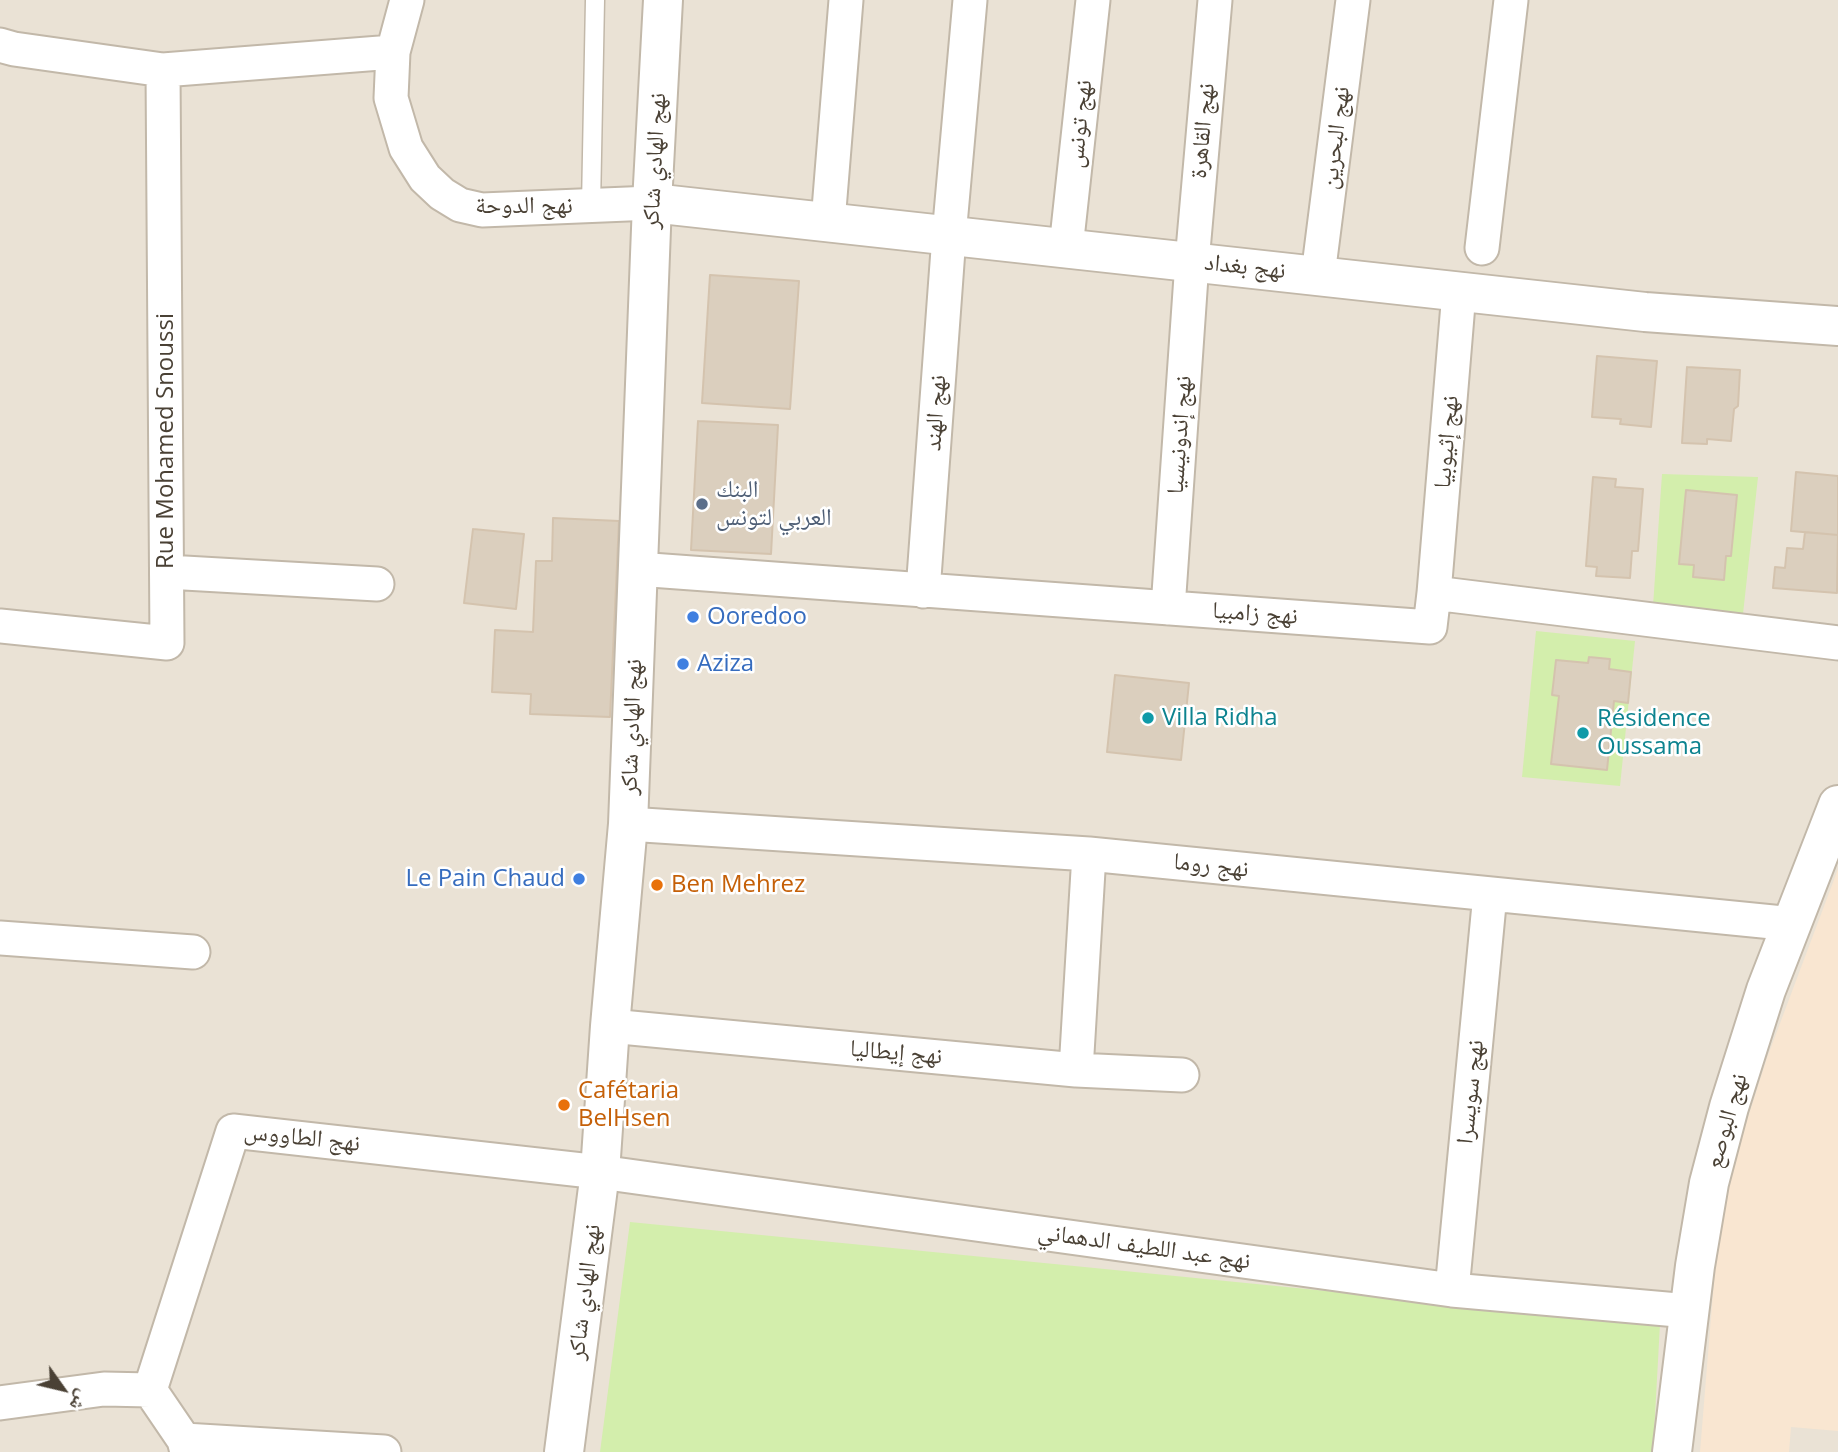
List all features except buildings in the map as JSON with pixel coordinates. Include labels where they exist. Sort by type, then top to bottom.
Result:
[{"type":"street","name":"نهج الدوحة","points":[[407,0],[393,52],[391,98],[406,148],[425,178],[442,194],[460,205],[482,210],[652,203]]},
{"type":"street","name":"نهج الهادي شاكر","points":[[564,1452],[600,1172],[628,824],[652,203],[663,0]]},
{"type":"street","points":[[828,222],[846,0]]},
{"type":"street","name":"نهج الهند","points":[[923,591],[949,236],[970,0]]},
{"type":"street","name":"نهج تونس","points":[[1066,248],[1093,0]]},
{"type":"street","name":"نهج القاهرة","points":[[1192,262],[1215,0]]},
{"type":"street","name":"نهج البحرين","points":[[1318,275],[1353,0]]},
{"type":"street","points":[[1482,248],[1511,0]]},
{"type":"street","points":[[0,45],[163,70],[393,52]]},
{"type":"street","name":"Rue Mohamed Snoussi","points":[[0,626],[167,643],[163,70]]},
{"type":"street","name":"نهج بغداد","points":[[652,203],[1645,312],[1838,326]]},
{"type":"street","name":"نهج إندونيسيا","points":[[1168,608],[1192,262]]},
{"type":"street","name":"نهج إثيوبيا","points":[[1434,593],[1459,292]]},
{"type":"street","name":"نهج زامبيا","points":[[638,569],[1430,627],[1434,593]]},
{"type":"street","points":[[167,572],[377,584]]},
{"type":"street","points":[[1434,593],[1838,643]]},
{"type":"street","name":"نهج البوصع","points":[[1672,1452],[1689,1311],[1709,1183],[1766,990],[1838,804]]},
{"type":"street","name":"نهج روما","points":[[628,824],[1089,854],[1793,924]]},
{"type":"street","points":[[1076,1070],[1089,854]]},
{"type":"street","name":"نهج سويسرا","points":[[1452,1290],[1490,894]]},
{"type":"street","points":[[0,938],[193,952]]},
{"type":"street","name":"نهج إيطاليا","points":[[610,1026],[1076,1070],[1182,1074]]},
{"type":"street","name":"نهج الطاووس","points":[[150,1390],[233,1131],[600,1172]]},
{"type":"street","name":"نهج عبد اللطيف الدهماني","points":[[600,1172],[1452,1290],[1689,1311]]},
{"type":"street","points":[[0,1403],[104,1389],[150,1390],[186,1446],[384,1452]]},
{"type":"lane","points":[[591,206],[595,0]]},
{"type":"shaded area","points":[[0,0],[1838,0],[1838,1452],[0,1452]]},
{"type":"shaded area","points":[[1838,869],[1838,1431],[1791,1427],[1789,1452],[1700,1452],[1715,1269],[1729,1177],[1767,1058]]},
{"type":"green space","points":[[1662,474],[1758,477],[1743,614],[1653,606]]},
{"type":"green space","points":[[1536,631],[1635,641],[1620,786],[1522,777]]},
{"type":"green space","points":[[630,1222],[1660,1324],[1653,1452],[600,1452]]},
{"type":"place","name":"البنك العربي لتونس","points":[[702,504]]},
{"type":"place","name":"Ooredoo","points":[[693,617]]},
{"type":"place","name":"Aziza","points":[[683,664]]},
{"type":"place","name":"Villa Ridha","points":[[1148,718]]},
{"type":"place","name":"Résidence Oussama","points":[[1583,733]]},
{"type":"place","name":"Le Pain Chaud","points":[[579,879]]},
{"type":"place","name":"Ben Mehrez","points":[[657,885]]},
{"type":"place","name":"Cafétaria BelHsen","points":[[564,1105]]}]
